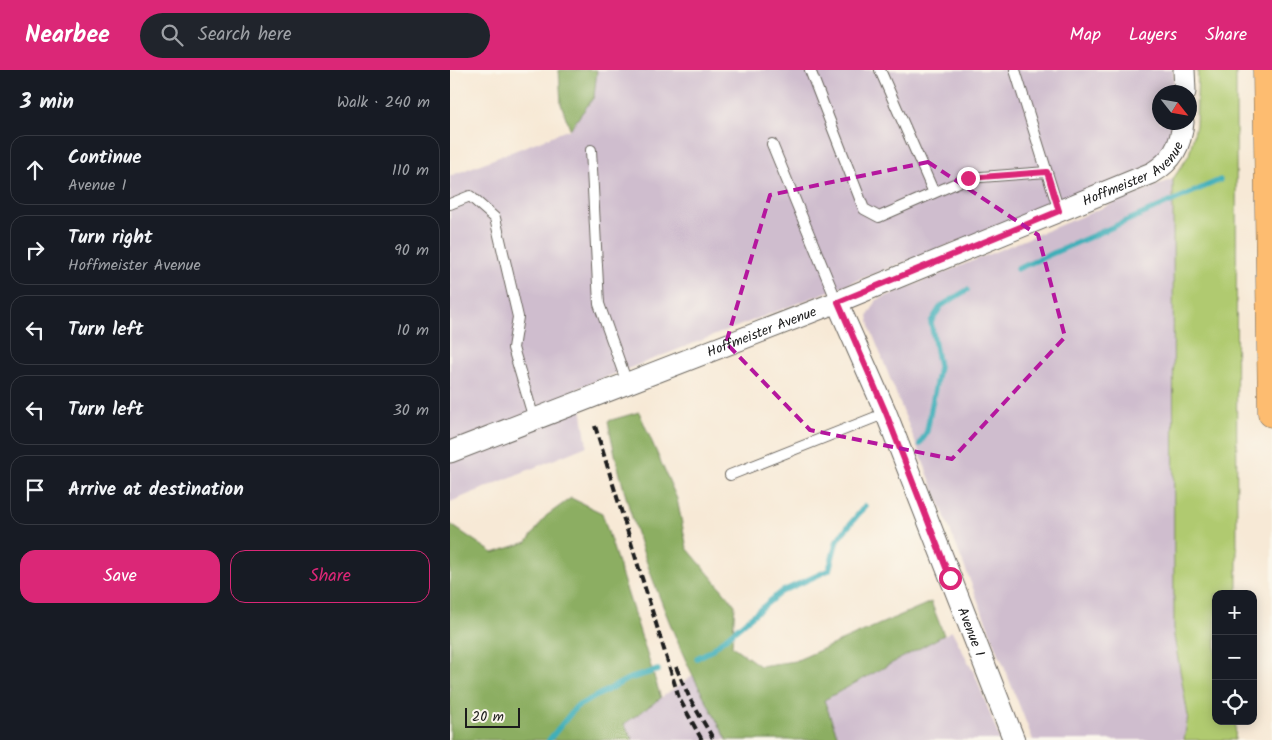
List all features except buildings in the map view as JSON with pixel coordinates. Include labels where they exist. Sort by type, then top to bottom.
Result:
[{"type":"highway","points":[[1267,70],[1272,413]]},
{"type":"street","points":[[1184,70],[1185,85]]},
{"type":"street","name":"Hoffmeister Avenue","points":[[450,452],[838,302],[1152,173],[1167,164],[1174,152],[1181,130]]},
{"type":"street","name":"Avenue I","points":[[838,302],[886,413],[1014,740]]},
{"type":"lane","points":[[810,70],[864,209],[879,217],[968,178],[1047,172]]},
{"type":"lane","points":[[880,70],[934,193]]},
{"type":"lane","points":[[1015,70],[1059,211]]},
{"type":"lane","points":[[772,144],[838,302]]},
{"type":"lane","points":[[590,150],[599,304],[627,383]]},
{"type":"lane","points":[[450,204],[470,196],[495,218],[518,317],[513,348],[534,419]]},
{"type":"lane","points":[[730,475],[886,413]]},
{"type":"highlighted area","points":[[928,162],[1038,235],[1065,337],[952,459],[810,430],[726,343],[770,195]]},
{"type":"shaded area","points":[[597,70],[1173,70],[1174,85],[1152,85],[1152,130],[1171,130],[1158,161],[1138,172],[578,388],[587,446],[450,502],[450,176],[570,129],[594,97]]},
{"type":"shaded area","points":[[1173,179],[1174,636],[1188,716],[1184,740],[1033,740],[871,330],[868,316],[877,300]]},
{"type":"shaded area","points":[[952,631],[976,677],[1000,740],[839,740],[824,700]]},
{"type":"shaded area","points":[[693,675],[727,740],[633,740],[624,724]]},
{"type":"green space","points":[[559,70],[597,70],[594,97],[570,129],[561,104]]},
{"type":"green space","points":[[1198,70],[1236,70],[1237,590],[1212,590],[1212,725],[1236,725],[1235,740],[1184,740],[1188,716],[1174,636],[1173,179],[1189,155],[1195,130],[1197,130]]},
{"type":"green space","points":[[639,412],[677,499],[687,548],[735,605],[732,646],[760,666],[795,661],[931,602],[944,635],[824,700],[839,740],[727,740],[692,674],[670,624],[648,567],[621,480],[608,421]]},
{"type":"green space","points":[[571,498],[602,513],[661,698],[624,724],[633,740],[450,740],[450,524],[493,553],[527,542],[546,516]]},
{"type":"waterway","points":[[1017,269],[1220,180]]},
{"type":"waterway","points":[[920,444],[927,431],[939,367],[931,322],[941,306],[967,290]]},
{"type":"waterway","points":[[697,658],[710,651],[781,592],[829,570],[837,540],[865,506]]},
{"type":"waterway","points":[[549,740],[576,707],[628,679],[658,670]]},
{"type":"railway","points":[[595,426],[679,698],[702,740]]},
{"type":"railway","points":[[676,667],[690,699],[714,740]]},
{"type":"route","points":[[950,578],[886,413],[838,302],[1059,211],[1047,172],[968,178]]}]
